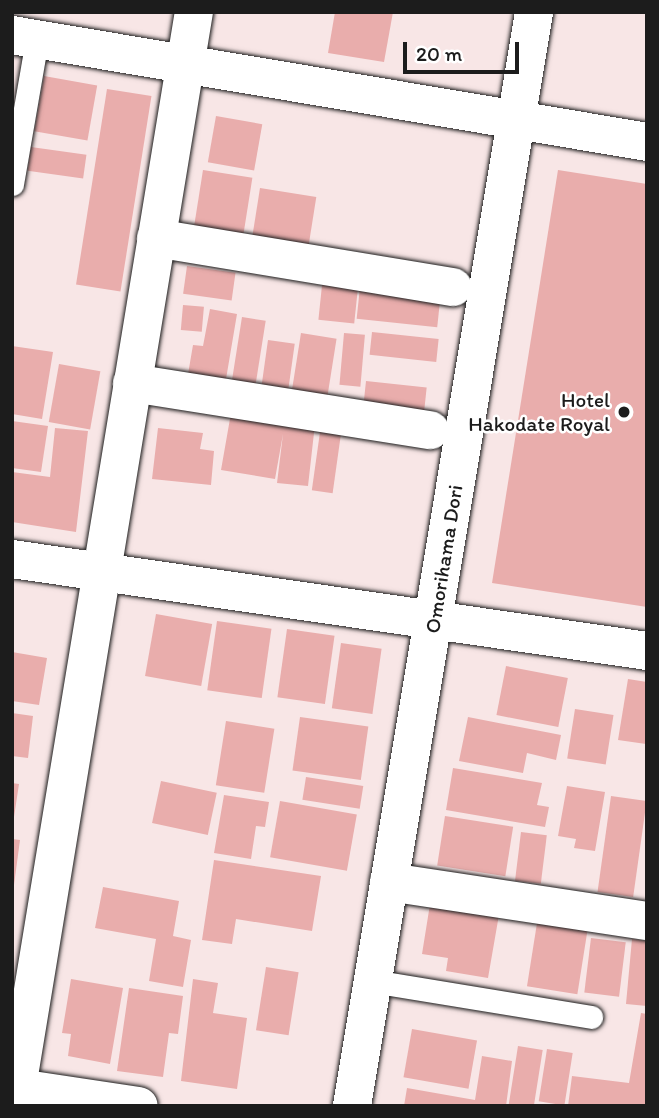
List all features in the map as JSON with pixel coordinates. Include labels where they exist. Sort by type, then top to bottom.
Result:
[{"type":"street","points":[[139,1106],[15,1094],[194,12]]},
{"type":"street","name":"Omorihama Dori","points":[[352,1106],[435,623],[534,12]]},
{"type":"street","points":[[25,37],[515,122],[647,142]]},
{"type":"street","points":[[156,238],[453,287]]},
{"type":"street","points":[[132,383],[430,430]]},
{"type":"street","points":[[12,559],[435,623],[647,651]]},
{"type":"street","points":[[389,882],[647,921]]},
{"type":"lane","points":[[12,184],[25,37]]},
{"type":"lane","points":[[372,981],[591,1017]]},
{"type":"building","points":[[335,12],[393,12],[384,62],[328,53]]},
{"type":"building","points":[[44,76],[97,85],[87,141],[34,131]]},
{"type":"building","points":[[107,89],[151,96],[120,292],[76,285]]},
{"type":"building","points":[[216,116],[262,124],[254,170],[208,162]]},
{"type":"building","points":[[31,147],[86,155],[83,179],[28,171]]},
{"type":"building","points":[[203,170],[252,178],[242,245],[192,237]]},
{"type":"building","points":[[558,170],[647,184],[647,607],[492,583]]},
{"type":"building","points":[[260,188],[316,197],[308,252],[251,243]]},
{"type":"building","points":[[187,266],[236,273],[232,301],[183,294]]},
{"type":"building","points":[[323,276],[359,280],[354,324],[318,320]]},
{"type":"building","points":[[360,287],[441,295],[437,327],[357,319]]},
{"type":"building","points":[[183,305],[204,307],[202,332],[181,330]]},
{"type":"building","points":[[210,309],[237,314],[225,385],[187,380],[193,345],[203,346]]},
{"type":"building","points":[[242,317],[266,321],[254,392],[231,388]]},
{"type":"building","points":[[372,332],[439,339],[436,362],[370,355]]},
{"type":"building","points":[[301,333],[337,339],[326,404],[291,398]]},
{"type":"building","points":[[344,333],[365,335],[360,387],[339,385]]},
{"type":"building","points":[[268,340],[295,344],[288,394],[261,391]]},
{"type":"building","points":[[12,346],[53,352],[42,419],[12,414]]},
{"type":"building","points":[[59,364],[100,371],[90,429],[49,422]]},
{"type":"building","points":[[366,381],[427,387],[424,413],[363,407]]},
{"type":"building","points":[[231,413],[315,424],[308,486],[277,483],[283,434],[275,479],[221,470]]},
{"type":"building","points":[[12,421],[48,426],[41,472],[12,468]]},
{"type":"building","points":[[321,425],[342,428],[333,493],[312,490]]},
{"type":"building","points":[[55,428],[88,431],[76,532],[12,522],[12,472],[50,477]]},
{"type":"building","points":[[158,428],[203,433],[200,449],[214,451],[211,485],[152,479]]},
{"type":"building","points":[[156,614],[212,624],[201,686],[145,676]]},
{"type":"building","points":[[217,621],[271,629],[262,698],[207,690]]},
{"type":"building","points":[[287,629],[335,636],[325,704],[277,697]]},
{"type":"building","points":[[341,643],[382,649],[372,714],[332,708]]},
{"type":"building","points":[[12,652],[47,658],[39,705],[12,701]]},
{"type":"building","points":[[506,666],[568,678],[558,727],[496,715]]},
{"type":"building","points":[[628,679],[647,682],[646,744],[618,740]]},
{"type":"building","points":[[575,709],[614,715],[606,764],[567,758]]},
{"type":"building","points":[[12,713],[33,716],[28,758],[12,756]]},
{"type":"building","points":[[300,717],[368,727],[361,780],[292,770]]},
{"type":"building","points":[[468,717],[561,735],[556,760],[527,753],[523,773],[459,761]]},
{"type":"building","points":[[226,721],[274,729],[264,793],[216,785]]},
{"type":"building","points":[[453,768],[542,783],[537,805],[549,807],[545,827],[446,810]]},
{"type":"building","points":[[306,777],[363,786],[360,809],[302,800]]},
{"type":"building","points":[[161,781],[217,793],[208,835],[152,823]]},
{"type":"building","points":[[12,783],[19,784],[14,817],[12,817]]},
{"type":"building","points":[[567,786],[605,792],[595,851],[574,848],[576,839],[558,836]]},
{"type":"building","points":[[224,795],[269,802],[265,827],[256,826],[251,859],[214,853]]},
{"type":"building","points":[[611,796],[647,801],[633,897],[598,892]]},
{"type":"building","points":[[280,801],[357,815],[347,871],[270,857]]},
{"type":"building","points":[[445,816],[513,827],[505,876],[437,865]]},
{"type":"building","points":[[521,832],[547,835],[541,884],[515,881]]},
{"type":"building","points":[[12,839],[20,840],[14,885],[12,885]]},
{"type":"building","points":[[214,860],[321,876],[312,931],[236,919],[232,944],[202,940]]},
{"type":"building","points":[[103,887],[179,901],[173,936],[191,940],[183,987],[149,981],[156,939],[95,928]]},
{"type":"building","points":[[431,898],[500,909],[488,978],[446,971],[448,958],[422,954]]},
{"type":"building","points":[[537,923],[587,931],[577,994],[527,986]]},
{"type":"building","points":[[591,938],[626,942],[619,997],[584,993]]},
{"type":"building","points":[[632,939],[647,941],[647,1006],[626,1004]]},
{"type":"building","points":[[266,967],[299,972],[289,1035],[256,1030]]},
{"type":"building","points":[[71,979],[123,988],[110,1064],[68,1056],[71,1034],[62,1033]]},
{"type":"building","points":[[193,979],[218,983],[213,1013],[247,1018],[237,1089],[181,1081]]},
{"type":"building","points":[[129,988],[183,996],[178,1034],[169,1033],[163,1077],[117,1071]]},
{"type":"building","points":[[641,1013],[647,1014],[647,1106],[568,1106],[572,1076],[629,1083]]},
{"type":"building","points":[[412,1029],[477,1040],[468,1089],[403,1077]]},
{"type":"building","points":[[518,1046],[543,1050],[534,1106],[509,1104]]},
{"type":"building","points":[[547,1049],[573,1053],[564,1105],[539,1101]]},
{"type":"building","points":[[482,1056],[512,1061],[506,1106],[404,1106],[407,1088],[475,1100]]},
{"type":"place","name":"Hotel Hakodate Royal","points":[[624,412]]}]
